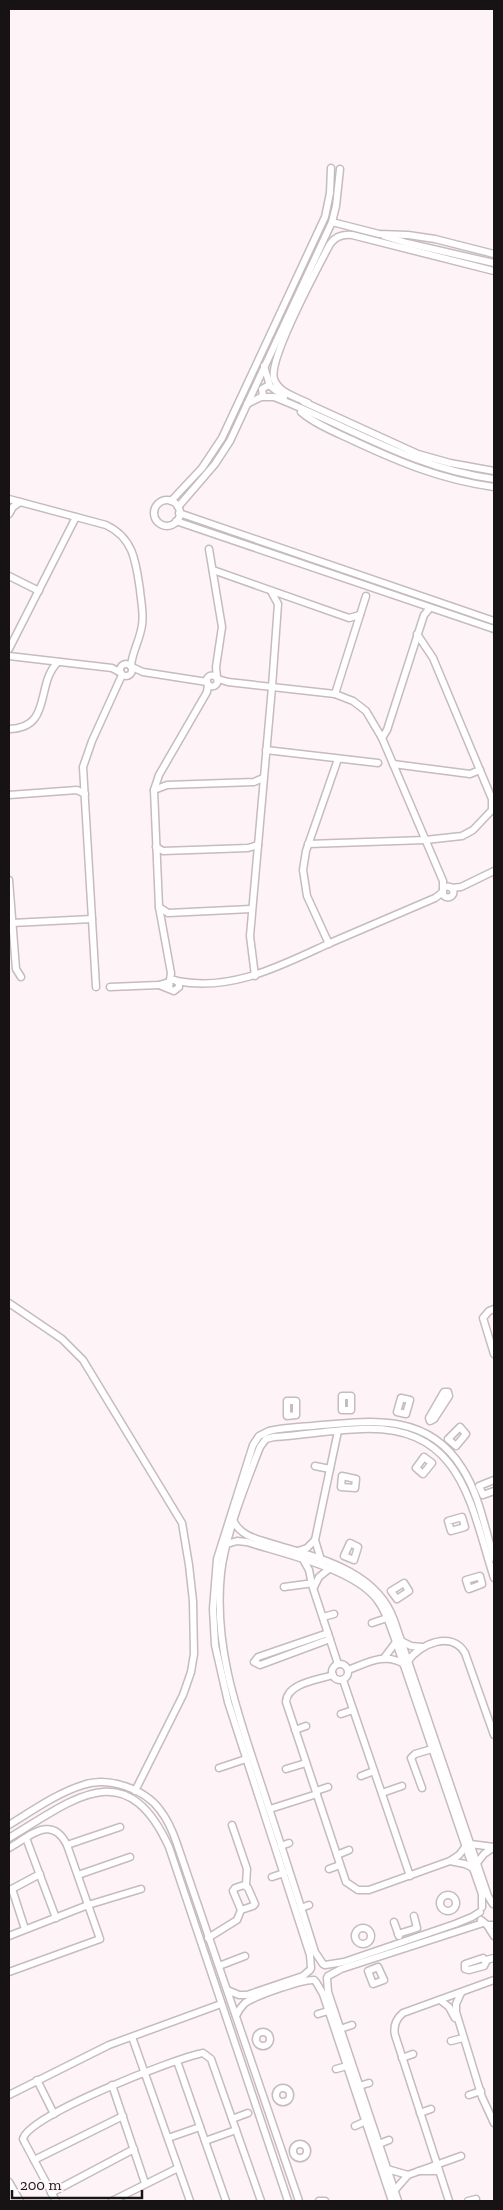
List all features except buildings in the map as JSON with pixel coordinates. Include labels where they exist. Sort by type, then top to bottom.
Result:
[{"type":"street","points":[[171,501],[208,461],[225,432],[327,211],[331,168]]},
{"type":"street","points":[[176,521],[178,510],[215,464],[232,434],[332,222],[335,213],[340,169]]},
{"type":"street","points":[[327,211],[335,213]]},
{"type":"street","points":[[332,222],[356,232],[494,271]]},
{"type":"street","points":[[494,254],[435,239],[396,234],[356,232],[343,235],[332,241],[297,310],[274,364],[273,374],[280,389],[417,457],[494,471]]},
{"type":"street","points":[[379,234],[494,263]]},
{"type":"street","points":[[396,234],[417,245]]},
{"type":"street","points":[[295,300],[297,310]]},
{"type":"street","points":[[264,366],[269,384],[277,393],[297,406],[307,417],[339,434],[414,468],[445,478],[494,487]]},
{"type":"street","points":[[264,396],[262,389],[269,384]]},
{"type":"street","points":[[247,404],[264,396],[274,397],[459,473],[494,479]]},
{"type":"street","points":[[297,406],[308,403]]},
{"type":"street","points":[[225,432],[232,434]]},
{"type":"street","points":[[414,468],[417,457]]},
{"type":"street","points":[[10,511],[9,500],[110,527],[126,539],[133,552],[143,617],[141,631],[125,675],[85,759],[84,785],[96,987]]},
{"type":"street","points":[[494,621],[178,510],[171,501],[166,500],[158,503],[154,510],[154,516],[164,525],[169,525],[176,521],[494,629]]},
{"type":"street","points":[[10,511],[20,502]]},
{"type":"street","points":[[76,517],[10,648],[12,656],[112,668],[128,666],[143,672],[334,694],[357,704],[366,711],[400,768],[425,840],[450,898],[461,887]]},
{"type":"street","points":[[187,984],[174,991],[160,921],[154,790],[159,775],[207,692],[216,667],[222,627],[210,549]]},
{"type":"street","points":[[213,570],[272,593],[349,618],[360,615]]},
{"type":"street","points":[[9,576],[39,591]]},
{"type":"street","points":[[216,584],[225,576]]},
{"type":"street","points":[[255,976],[250,944],[251,909],[278,604],[272,593]]},
{"type":"street","points":[[334,694],[366,596]]},
{"type":"street","points":[[278,604],[287,597]]},
{"type":"street","points":[[421,605],[424,615]]},
{"type":"street","points":[[382,738],[424,615],[430,608]]},
{"type":"street","points":[[349,618],[356,628]]},
{"type":"street","points":[[308,844],[425,840],[465,835],[491,813],[493,802],[480,770],[428,648],[417,634]]},
{"type":"street","points":[[412,650],[419,646],[428,648]]},
{"type":"street","points":[[47,661],[51,671]]},
{"type":"street","points":[[9,730],[23,727],[37,717],[51,671],[58,662]]},
{"type":"street","points":[[125,675],[120,669],[128,666]]},
{"type":"street","points":[[112,668],[125,675],[143,672]]},
{"type":"street","points":[[375,725],[384,724],[389,720]]},
{"type":"street","points":[[266,750],[378,763]]},
{"type":"street","points":[[329,944],[307,896],[303,864],[308,844],[338,759]]},
{"type":"street","points":[[400,768],[470,774],[480,770]]},
{"type":"street","points":[[159,775],[167,785]]},
{"type":"street","points":[[154,790],[167,785],[254,782],[263,778]]},
{"type":"street","points":[[254,782],[263,787]]},
{"type":"street","points":[[78,790],[84,785]]},
{"type":"street","points":[[9,795],[78,790],[85,794]]},
{"type":"street","points":[[156,847],[163,851],[248,848],[258,845]]},
{"type":"street","points":[[248,848],[257,853]]},
{"type":"street","points":[[156,857],[163,851]]},
{"type":"street","points":[[110,987],[159,985],[172,981],[187,984],[234,980],[255,976],[288,964],[435,898],[446,891],[461,887],[494,871]]},
{"type":"street","points":[[9,880],[16,969],[21,976]]},
{"type":"street","points":[[159,907],[168,913],[251,909]]},
{"type":"street","points":[[160,921],[168,913]]},
{"type":"street","points":[[12,923],[92,919]]},
{"type":"street","points":[[9,1303],[62,1339],[83,1360],[184,1530],[193,1601],[192,1667],[183,1694],[135,1791]]},
{"type":"street","points":[[494,1309],[488,1311],[483,1318],[494,1354]]},
{"type":"street","points":[[347,1411],[348,1423]]},
{"type":"street","points":[[400,1424],[402,1413]]},
{"type":"street","points":[[292,1416],[292,1428]]},
{"type":"street","points":[[398,2201],[328,2010],[325,1993],[329,1971],[316,1955],[270,1809],[224,1687],[216,1645],[213,1608],[217,1559],[223,1535],[254,1443],[266,1432],[377,1421],[400,1424],[445,1448],[462,1468],[477,1491],[494,1553]]},
{"type":"street","points":[[420,1434],[430,1421]]},
{"type":"street","points":[[392,2201],[366,2122],[359,2086],[340,2029],[325,1993],[310,1975],[312,1958],[246,1759],[245,1745],[230,1689],[222,1648],[220,1584],[227,1544],[258,1450],[264,1441],[272,1437],[338,1431],[380,1430],[420,1434],[449,1462],[461,1480],[494,1577],[481,1580]]},
{"type":"street","points":[[321,1560],[315,1540],[338,1431]]},
{"type":"street","points":[[445,1448],[451,1443]]},
{"type":"street","points":[[429,1460],[437,1450]]},
{"type":"street","points":[[315,1466],[330,1470]]},
{"type":"street","points":[[329,1479],[341,1481]]},
{"type":"street","points":[[477,1491],[480,1485],[494,1480]]},
{"type":"street","points":[[477,1491],[484,1495],[494,1491]]},
{"type":"street","points":[[464,1522],[475,1518]]},
{"type":"street","points":[[234,1522],[248,1539],[350,1577],[365,1587],[377,1599],[399,1642],[423,1647],[445,1640],[454,1642],[462,1648],[494,1733]]},
{"type":"street","points":[[227,1544],[248,1539],[296,1551],[346,1570],[367,1582],[384,1600],[392,1616],[399,1642],[484,1892],[494,1904]]},
{"type":"street","points":[[296,1551],[307,1548],[315,1540]]},
{"type":"street","points":[[346,1570],[349,1559]]},
{"type":"street","points":[[303,1560],[309,1570],[338,1664]]},
{"type":"street","points":[[284,1587],[313,1585],[329,1569]]},
{"type":"street","points":[[384,1600],[394,1594]]},
{"type":"street","points":[[323,1618],[334,1614]]},
{"type":"street","points":[[372,1623],[387,1618]]},
{"type":"street","points":[[329,1636],[260,1665],[254,1662],[258,1657],[329,1636]]},
{"type":"street","points":[[384,1658],[399,1642]]},
{"type":"street","points":[[406,1663],[423,1647]]},
{"type":"street","points":[[348,1670],[384,1658],[406,1663]]},
{"type":"street","points":[[338,1664],[344,1665],[348,1670],[348,1676],[343,1680],[337,1680],[332,1675],[332,1669],[338,1664]]},
{"type":"street","points":[[332,1675],[294,1688],[288,1694],[286,1702],[346,1882],[355,1889],[362,1891],[372,1889],[450,1861],[468,1845]]},
{"type":"street","points":[[411,1678],[432,1749],[468,1845]]},
{"type":"street","points":[[343,1680],[410,1876]]},
{"type":"street","points":[[341,1714],[353,1710]]},
{"type":"street","points":[[295,1730],[306,1726]]},
{"type":"street","points":[[422,1788],[412,1758],[415,1754],[432,1749]]},
{"type":"street","points":[[219,1768],[246,1759]]},
{"type":"street","points":[[286,1769],[306,1763]]},
{"type":"street","points":[[361,1776],[374,1771]]},
{"type":"street","points":[[9,1825],[83,1785],[104,1782],[135,1791],[159,1808],[171,1829],[299,2201]]},
{"type":"street","points":[[382,1792],[402,1786]]},
{"type":"street","points":[[270,1809],[328,1787]]},
{"type":"street","points":[[9,1838],[76,1798],[92,1793],[117,1793],[140,1804],[157,1822],[169,1848],[288,2201]]},
{"type":"street","points":[[232,1825],[247,1869],[246,1885],[254,1905],[240,1910]]},
{"type":"street","points":[[67,1844],[120,1827]]},
{"type":"street","points":[[9,1848],[42,1829],[49,1828],[60,1833],[67,1844],[100,1939],[9,1972]]},
{"type":"street","points":[[26,1838],[56,1918]]},
{"type":"street","points":[[281,1846],[289,1843]]},
{"type":"street","points":[[468,1845],[494,1847]]},
{"type":"street","points":[[475,1866],[484,1854],[494,1847]]},
{"type":"street","points":[[336,1855],[350,1850]]},
{"type":"street","points":[[78,1875],[130,1858]]},
{"type":"street","points":[[450,1861],[475,1866]]},
{"type":"street","points":[[329,1869],[340,1865]]},
{"type":"street","points":[[272,1877],[284,1873]]},
{"type":"street","points":[[26,1929],[10,1890],[40,1874]]},
{"type":"street","points":[[208,1938],[237,1920],[240,1910],[233,1891],[235,1888],[246,1885]]},
{"type":"street","points":[[9,1936],[88,1905],[141,1889]]},
{"type":"street","points":[[484,1892],[481,1910],[494,1936]]},
{"type":"street","points":[[227,1990],[239,1995],[251,1994],[303,1976],[316,1964],[339,1964],[455,1931],[488,1904],[494,1904]]},
{"type":"street","points":[[301,1908],[309,1905]]},
{"type":"street","points":[[450,1911],[455,1931]]},
{"type":"street","points":[[398,1934],[417,1928],[414,1916]]},
{"type":"street","points":[[394,1922],[401,1942]]},
{"type":"street","points":[[236,2016],[242,2006],[250,2000],[304,1981],[322,1982],[341,1969],[401,1942],[488,1924]]},
{"type":"street","points":[[366,1944],[374,1968]]},
{"type":"street","points":[[219,1966],[245,1956]]},
{"type":"street","points":[[486,1960],[494,1958]]},
{"type":"street","points":[[449,2201],[394,2032],[396,2020],[403,2013],[494,1981]]},
{"type":"street","points":[[461,1993],[455,2007],[463,2038],[494,2123]]},
{"type":"street","points":[[440,2000],[449,2008],[459,2022]]},
{"type":"street","points":[[9,2095],[102,2049],[221,2004]]},
{"type":"street","points":[[318,2014],[328,2010]]},
{"type":"street","points":[[340,2029],[352,2025]]},
{"type":"street","points":[[132,2037],[190,2201]]},
{"type":"street","points":[[451,2041],[463,2038]]},
{"type":"street","points":[[246,2045],[256,2041]]},
{"type":"street","points":[[56,2201],[24,2143],[24,2134],[54,2114],[112,2085],[145,2071],[203,2053],[209,2056],[261,2201]]},
{"type":"street","points":[[402,2058],[413,2054]]},
{"type":"street","points":[[177,2060],[226,2201]]},
{"type":"street","points":[[336,2069],[347,2066]]},
{"type":"street","points":[[37,2080],[54,2114]]},
{"type":"street","points":[[359,2086],[369,2082]]},
{"type":"street","points":[[112,2085],[146,2183]]},
{"type":"street","points":[[469,2095],[481,2091]]},
{"type":"street","points":[[265,2101],[276,2097]]},
{"type":"street","points":[[420,2113],[431,2109]]},
{"type":"street","points":[[232,2119],[248,2113]]},
{"type":"street","points":[[34,2160],[122,2116]]},
{"type":"street","points":[[354,2126],[366,2122]]},
{"type":"street","points":[[168,2138],[200,2127]]},
{"type":"street","points":[[205,2141],[236,2130]]},
{"type":"street","points":[[378,2144],[389,2140]]},
{"type":"street","points":[[52,2193],[134,2149]]},
{"type":"street","points":[[284,2157],[294,2154]]},
{"type":"street","points":[[394,2191],[408,2175],[438,2167],[461,2156]]},
{"type":"street","points":[[112,2201],[178,2168]]},
{"type":"street","points":[[387,2169],[408,2175]]},
{"type":"street","points":[[9,2182],[20,2201]]},
{"type":"street","points":[[9,2191],[14,2201]]},
{"type":"street","points":[[468,2201],[476,2199]]},
{"type":"street","points":[[319,2201],[325,2201]]}]
